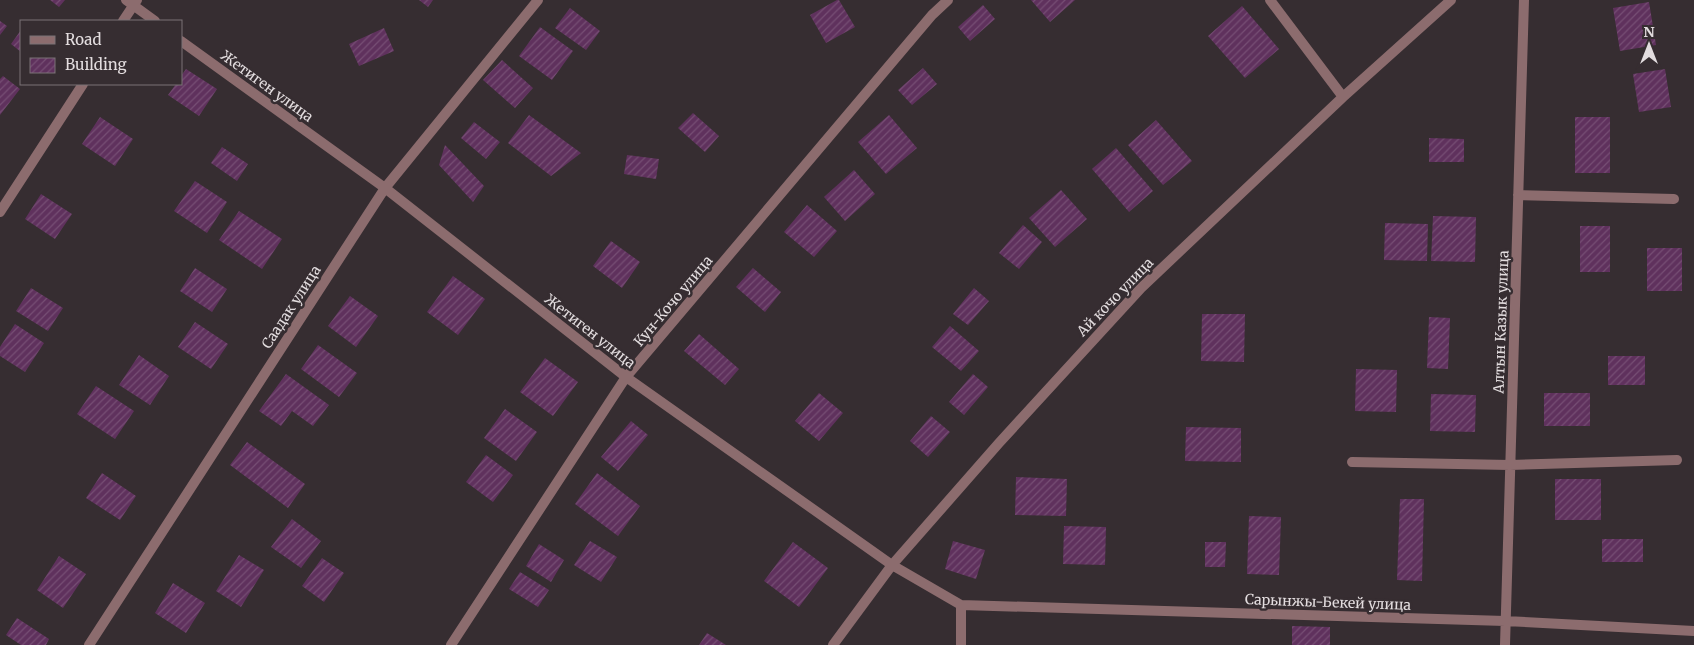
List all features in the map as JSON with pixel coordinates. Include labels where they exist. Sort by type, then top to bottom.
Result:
[{"type":"street","name":"Саадак улица","points":[[89,645],[385,188],[538,0]]},
{"type":"street","name":"Кун-Кочо улица","points":[[451,645],[626,377],[932,15],[948,0]]},
{"type":"street","points":[[1270,0],[1343,96]]},
{"type":"street","name":"Ай кочо улица","points":[[833,645],[892,564],[999,443],[1141,288],[1343,96],[1450,0]]},
{"type":"street","name":"Алтын Казык улица","points":[[1505,645],[1524,0]]},
{"type":"street","points":[[123,20],[132,2],[154,20]]},
{"type":"street","name":"Жетиген улица","points":[[182,41],[385,188],[626,377],[892,564],[961,604]]},
{"type":"street","points":[[0,212],[82,85]]},
{"type":"street","points":[[1518,195],[1674,200]]},
{"type":"street","points":[[1352,462],[1510,465],[1677,460]]},
{"type":"street","points":[[961,604],[961,645]]},
{"type":"street","name":"Сарынжы-Бекей улица","points":[[961,604],[1505,621],[1694,631]]},
{"type":"building","points":[[50,0],[65,0],[59,7]]},
{"type":"building","points":[[419,0],[433,0],[428,7]]},
{"type":"building","points":[[839,0],[855,27],[826,43],[810,15]]},
{"type":"building","points":[[1031,0],[1075,0],[1050,22]]},
{"type":"building","points":[[1649,2],[1656,45],[1620,51],[1613,8]]},
{"type":"building","points":[[983,5],[995,19],[970,41],[958,27]]},
{"type":"building","points":[[1242,6],[1279,49],[1245,78],[1208,36]]},
{"type":"building","points":[[570,8],[600,31],[586,50],[555,28]]},
{"type":"building","points":[[0,21],[7,26],[0,35]]},
{"type":"building","points":[[540,27],[573,51],[552,80],[519,56]]},
{"type":"building","points":[[384,28],[394,51],[359,66],[349,44]]},
{"type":"building","points":[[20,31],[20,51],[11,44]]},
{"type":"building","points":[[502,60],[533,88],[515,108],[483,80]]},
{"type":"building","points":[[923,68],[937,84],[912,105],[898,90]]},
{"type":"building","points":[[186,69],[217,89],[199,116],[168,95],[175,85],[182,85],[182,75]]},
{"type":"building","points":[[1665,69],[1671,107],[1639,112],[1633,74]]},
{"type":"building","points":[[3,76],[20,89],[0,115],[0,79]]},
{"type":"building","points":[[693,113],[719,136],[705,152],[678,128]]},
{"type":"building","points":[[529,115],[581,153],[551,176],[508,143]]},
{"type":"building","points":[[889,115],[917,148],[886,174],[858,142]]},
{"type":"building","points":[[100,117],[133,139],[115,166],[82,144]]},
{"type":"building","points":[[1575,117],[1610,117],[1610,173],[1575,173]]},
{"type":"building","points":[[1156,120],[1192,161],[1163,185],[1128,145]]},
{"type":"building","points":[[474,122],[500,142],[486,159],[461,138]]},
{"type":"building","points":[[1429,138],[1464,139],[1464,162],[1429,162]]},
{"type":"building","points":[[445,145],[484,186],[473,202],[439,165]]},
{"type":"building","points":[[222,147],[248,164],[237,181],[211,163]]},
{"type":"building","points":[[1116,148],[1153,191],[1129,212],[1092,169]]},
{"type":"building","points":[[627,155],[659,159],[656,179],[624,174]]},
{"type":"building","points":[[854,170],[875,194],[845,221],[824,197]]},
{"type":"building","points":[[195,181],[227,202],[207,233],[174,211]]},
{"type":"building","points":[[1061,190],[1087,219],[1055,247],[1029,218]]},
{"type":"building","points":[[41,194],[72,214],[55,239],[25,219]]},
{"type":"building","points":[[807,205],[837,231],[814,257],[784,232]]},
{"type":"building","points":[[239,211],[282,239],[262,269],[219,240]]},
{"type":"building","points":[[1433,216],[1476,217],[1475,262],[1431,261]]},
{"type":"building","points":[[1385,223],[1428,224],[1427,261],[1384,260]]},
{"type":"building","points":[[1023,225],[1042,242],[1019,269],[999,253]]},
{"type":"building","points":[[1580,226],[1610,226],[1610,272],[1580,272]]},
{"type":"building","points":[[611,241],[640,262],[622,288],[593,266]]},
{"type":"building","points":[[1647,248],[1682,248],[1682,291],[1647,291]]},
{"type":"building","points":[[195,268],[227,289],[212,312],[180,291]]},
{"type":"building","points":[[753,268],[781,292],[765,312],[736,287]]},
{"type":"building","points":[[453,276],[485,299],[458,335],[427,312]]},
{"type":"building","points":[[31,288],[63,308],[48,331],[16,311]]},
{"type":"building","points":[[974,288],[989,301],[968,325],[953,314]]},
{"type":"building","points":[[350,296],[378,316],[356,347],[328,326]]},
{"type":"building","points":[[1202,314],[1245,314],[1244,362],[1201,361]]},
{"type":"building","points":[[1429,317],[1450,318],[1448,369],[1427,368]]},
{"type":"building","points":[[195,322],[228,344],[211,369],[178,347]]},
{"type":"building","points":[[15,324],[44,343],[25,372],[0,356],[0,347]]},
{"type":"building","points":[[950,326],[979,351],[961,371],[932,347]]},
{"type":"building","points":[[699,334],[739,369],[725,385],[684,351]]},
{"type":"building","points":[[318,345],[357,373],[339,397],[301,369]]},
{"type":"building","points":[[139,355],[169,376],[150,405],[119,385]]},
{"type":"building","points":[[1608,356],[1645,356],[1645,385],[1608,385]]},
{"type":"building","points":[[545,358],[578,382],[553,416],[520,392]]},
{"type":"building","points":[[1356,369],[1397,370],[1396,412],[1355,411]]},
{"type":"building","points":[[286,374],[329,405],[313,426],[292,411],[281,426],[259,411]]},
{"type":"building","points":[[973,374],[988,387],[964,415],[949,402]]},
{"type":"building","points":[[96,386],[134,411],[115,439],[77,414]]},
{"type":"building","points":[[819,393],[843,413],[819,441],[795,421]]},
{"type":"building","points":[[1544,393],[1590,393],[1590,426],[1544,426]]},
{"type":"building","points":[[1431,394],[1476,395],[1475,432],[1430,431]]},
{"type":"building","points":[[505,409],[537,432],[516,461],[484,438]]},
{"type":"building","points":[[931,416],[950,432],[928,457],[910,441]]},
{"type":"building","points":[[631,421],[648,435],[618,471],[601,457]]},
{"type":"building","points":[[1186,427],[1241,428],[1241,462],[1185,461]]},
{"type":"building","points":[[247,442],[305,484],[288,508],[230,465]]},
{"type":"building","points":[[486,455],[513,475],[493,502],[466,482]]},
{"type":"building","points":[[102,473],[136,496],[120,520],[86,498]]},
{"type":"building","points":[[597,473],[640,506],[618,536],[575,504]]},
{"type":"building","points":[[1016,477],[1067,479],[1066,516],[1015,515]]},
{"type":"building","points":[[1555,479],[1601,479],[1601,520],[1555,520]]},
{"type":"building","points":[[1400,499],[1424,499],[1422,581],[1397,580]]},
{"type":"building","points":[[1249,516],[1281,517],[1279,575],[1247,574]]},
{"type":"building","points":[[292,519],[321,541],[301,568],[271,547]]},
{"type":"building","points":[[1064,526],[1106,527],[1105,565],[1063,564]]},
{"type":"building","points":[[1602,539],[1643,539],[1643,562],[1602,562]]},
{"type":"building","points":[[590,541],[617,557],[601,582],[574,565]]},
{"type":"building","points":[[953,541],[985,550],[976,579],[945,569]]},
{"type":"building","points":[[793,542],[828,568],[799,607],[764,581]]},
{"type":"building","points":[[1205,542],[1226,542],[1225,567],[1205,567]]},
{"type":"building","points":[[539,544],[564,560],[551,582],[526,566]]},
{"type":"building","points":[[239,555],[264,570],[241,607],[216,591]]},
{"type":"building","points":[[59,556],[86,574],[63,608],[37,590]]},
{"type":"building","points":[[322,558],[344,573],[324,602],[302,586]]},
{"type":"building","points":[[520,572],[549,590],[538,607],[509,589]]},
{"type":"building","points":[[173,583],[205,603],[186,633],[155,613]]},
{"type":"building","points":[[17,618],[49,639],[46,645],[21,645],[6,635]]},
{"type":"building","points":[[1292,626],[1330,627],[1330,645],[1292,645]]},
{"type":"building","points":[[707,633],[726,645],[699,645]]}]
